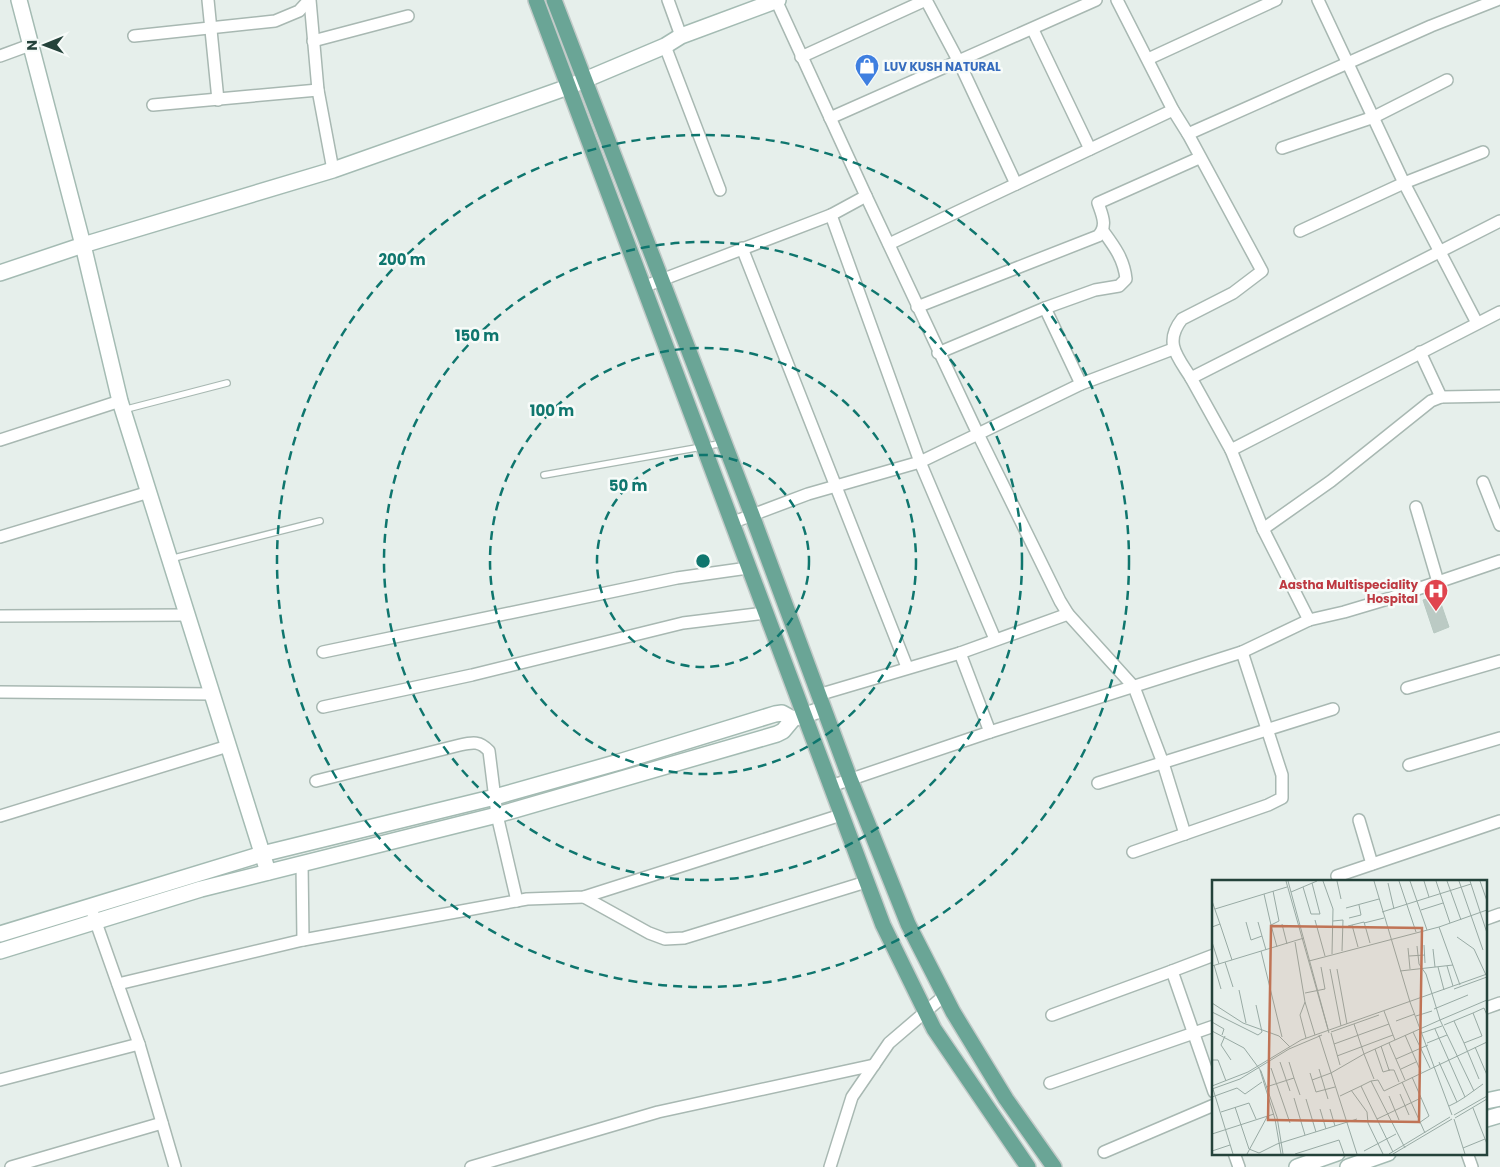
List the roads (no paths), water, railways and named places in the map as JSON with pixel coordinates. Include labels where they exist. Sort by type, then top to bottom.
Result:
[{"type":"main road","points":[[536,0],[765,613],[799,717],[831,786],[883,925],[934,1029],[1028,1167]]},
{"type":"main road","points":[[554,0],[660,280],[752,515],[850,779],[908,924],[953,1012],[1006,1099],[1054,1167]]},
{"type":"street","points":[[19,0],[83,246],[122,406],[268,872]]},
{"type":"street","points":[[208,0],[218,100]]},
{"type":"street","points":[[134,36],[210,30],[275,22],[299,11],[310,0]]},
{"type":"street","points":[[310,0],[318,90],[333,170]]},
{"type":"street","points":[[668,0],[681,36]]},
{"type":"street","points":[[0,273],[333,170],[568,87],[665,46],[681,36],[777,0],[801,57],[938,353],[1068,614],[1134,687],[1163,763],[1185,834]]},
{"type":"street","points":[[801,57],[926,0],[959,62],[1016,184]]},
{"type":"street","points":[[830,118],[1033,30],[1096,0]]},
{"type":"street","points":[[1117,0],[1173,110],[1188,134],[1199,158],[1262,271],[1233,293],[1182,319],[1173,335],[1173,349],[1231,450],[1263,529],[1309,620]]},
{"type":"street","points":[[1148,59],[1276,0]]},
{"type":"street","points":[[1318,0],[1404,183],[1477,323]]},
{"type":"street","points":[[1188,134],[1497,0]]},
{"type":"street","points":[[313,41],[408,16]]},
{"type":"street","points":[[1033,30],[1090,149]]},
{"type":"street","points":[[0,56],[30,45]]},
{"type":"street","points":[[665,46],[720,190]]},
{"type":"street","points":[[1282,148],[1374,116],[1448,80]]},
{"type":"street","points":[[153,105],[318,90]]},
{"type":"street","points":[[889,244],[1173,110]]},
{"type":"street","points":[[1300,231],[1404,183],[1483,152]]},
{"type":"street","points":[[917,307],[1098,236],[1103,230],[1104,224],[1098,203],[1199,158]]},
{"type":"street","points":[[643,287],[831,215],[866,196]]},
{"type":"street","points":[[831,215],[920,462],[995,639]]},
{"type":"street","points":[[1191,378],[1500,221]]},
{"type":"street","points":[[938,353],[1045,308],[1095,290],[1119,286],[1126,279],[1122,257],[1103,230]]},
{"type":"street","points":[[742,248],[907,667]]},
{"type":"street","points":[[1045,308],[1081,384]]},
{"type":"street","points":[[1231,450],[1500,312]]},
{"type":"street","points":[[731,523],[835,486],[920,462],[1081,384],[1173,349]]},
{"type":"street","points":[[1420,352],[1441,398]]},
{"type":"street","points":[[1263,529],[1331,481],[1422,407],[1441,398],[1500,396]]},
{"type":"street","points":[[0,440],[122,406]]},
{"type":"street","points":[[1483,482],[1500,524]]},
{"type":"street","points":[[0,537],[149,492]]},
{"type":"street","points":[[1416,506],[1438,582]]},
{"type":"street","points":[[831,786],[990,732],[1242,652],[1309,620],[1391,598],[1500,560]]},
{"type":"street","points":[[323,652],[677,578],[748,568]]},
{"type":"street","points":[[323,707],[472,675],[683,623],[765,613]]},
{"type":"street","points":[[0,951],[201,889],[497,814],[777,734],[821,702],[907,667],[960,653],[1068,614]]},
{"type":"street","points":[[0,616],[188,615]]},
{"type":"street","points":[[1132,852],[1268,805],[1282,798],[1282,775],[1242,652]]},
{"type":"street","points":[[960,653],[990,732]]},
{"type":"street","points":[[1407,688],[1500,661]]},
{"type":"street","points":[[0,692],[213,694]]},
{"type":"street","points":[[1098,783],[1333,709]]},
{"type":"street","points":[[0,934],[262,854],[495,797],[619,762],[775,714],[799,717]]},
{"type":"street","points":[[1409,766],[1500,738]]},
{"type":"street","points":[[316,781],[473,742],[482,744],[489,751],[497,814],[517,901]]},
{"type":"street","points":[[0,816],[228,746]]},
{"type":"street","points":[[118,984],[303,940],[517,901],[556,896],[584,897],[841,815]]},
{"type":"street","points":[[1359,820],[1372,864]]},
{"type":"street","points":[[1337,876],[1500,821]]},
{"type":"street","points":[[302,863],[303,940]]},
{"type":"street","points":[[584,897],[665,939],[684,938],[866,882]]},
{"type":"street","points":[[90,905],[139,1044],[175,1167]]},
{"type":"street","points":[[1488,918],[1500,914]]},
{"type":"street","points":[[1052,1014],[1212,956]]},
{"type":"street","points":[[1172,971],[1212,1086]]},
{"type":"street","points":[[830,1167],[852,1097],[889,1043],[945,995]]},
{"type":"street","points":[[1488,1007],[1500,1003]]},
{"type":"street","points":[[1050,1083],[1212,1027]]},
{"type":"street","points":[[0,1080],[139,1044]]},
{"type":"street","points":[[471,1167],[658,1112],[874,1065]]},
{"type":"street","points":[[1104,1152],[1212,1106]]},
{"type":"street","points":[[12,1167],[162,1123]]},
{"type":"street","points":[[1234,1154],[1239,1167]]},
{"type":"street","points":[[1297,1167],[1334,1154]]},
{"type":"street","points":[[1348,1167],[1385,1154]]},
{"type":"street","points":[[1467,1154],[1472,1167]]},
{"type":"lane","points":[[122,406],[227,383]]},
{"type":"lane","points":[[544,475],[724,443]]},
{"type":"lane","points":[[170,559],[320,521]]},
{"type":"place","name":"LUV KUSH NATURAL","points":[[867,87]]},
{"type":"place","name":"Aastha Multispeciality Hospital","points":[[1436,612]]}]
